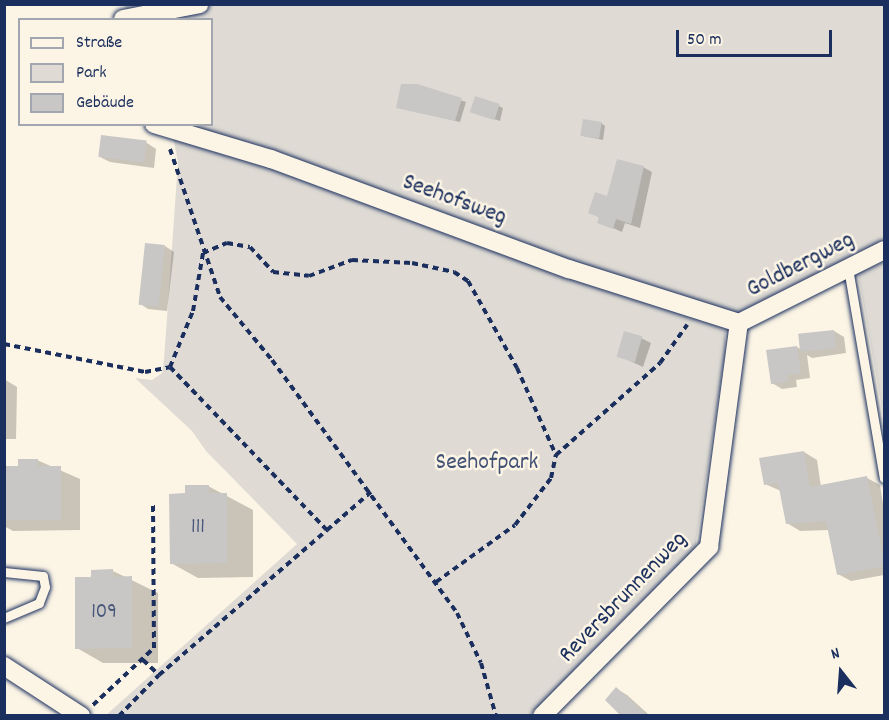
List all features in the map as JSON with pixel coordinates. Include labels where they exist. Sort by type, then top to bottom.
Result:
[{"type":"street","points":[[121,14],[200,4]]},
{"type":"street","name":"Seehofsweg","points":[[159,128],[271,159],[569,269],[739,323]]},
{"type":"street","name":"Goldbergweg","points":[[739,323],[885,250]]},
{"type":"street","name":"Reversbrunnenweg","points":[[542,716],[709,547],[739,323]]},
{"type":"street","points":[[5,667],[86,712]]},
{"type":"lane","points":[[848,268],[885,478]]},
{"type":"lane","points":[[4,572],[43,576],[45,587],[39,603],[4,618]]},
{"type":"path","points":[[159,128],[220,297],[272,360],[457,613],[481,663],[496,716]]},
{"type":"path","points":[[203,253],[227,243],[250,248],[273,272],[309,276],[352,260],[412,263],[454,272],[468,281],[517,368],[556,455]]},
{"type":"path","points":[[170,367],[193,311],[203,253]]},
{"type":"path","points":[[436,582],[515,525],[551,478],[556,455],[660,363],[697,309]]},
{"type":"path","points":[[4,344],[145,372],[170,367]]},
{"type":"path","points":[[170,367],[327,530]]},
{"type":"path","points":[[119,716],[159,675],[370,492]]},
{"type":"path","points":[[86,712],[154,648],[153,502]]},
{"type":"path","points":[[143,660],[159,675]]},
{"type":"green space","points":[[124,5],[884,5],[884,243],[733,317],[185,126],[213,126],[213,18],[130,18]]},
{"type":"green space","name":"Seehofpark","points":[[173,137],[295,172],[725,323],[725,356],[695,549],[530,715],[105,716],[297,544],[206,451],[192,431],[135,378],[152,380],[162,373],[178,162]]},
{"type":"green space","points":[[884,262],[884,420],[858,273]]},
{"type":"building","points":[[401,84],[417,84],[462,98],[455,121],[396,108]]},
{"type":"building","points":[[475,96],[500,104],[494,120],[470,112]]},
{"type":"building","points":[[583,119],[602,122],[599,139],[580,136]]},
{"type":"building","points":[[101,135],[147,141],[144,162],[98,157]]},
{"type":"building","points":[[617,159],[644,166],[631,224],[616,219],[613,229],[597,223],[599,217],[588,213],[595,192],[607,196]]},
{"type":"building","points":[[145,243],[165,245],[158,307],[139,305]]},
{"type":"building","points":[[834,330],[836,348],[800,352],[798,334]]},
{"type":"building","points":[[624,331],[642,336],[635,362],[617,357]]},
{"type":"building","points":[[797,346],[801,373],[787,375],[788,382],[771,384],[766,350]]},
{"type":"building","points":[[804,451],[810,487],[867,476],[885,566],[837,575],[826,521],[786,524],[778,483],[764,485],[759,458]]},
{"type":"building","points":[[18,459],[38,459],[38,466],[61,466],[61,520],[4,520],[4,466],[18,466]]},
{"type":"building","points":[[185,485],[209,485],[209,493],[227,493],[227,563],[170,564],[169,494],[185,493]]},
{"type":"building","points":[[113,569],[113,577],[132,576],[132,648],[75,649],[75,577],[91,577],[91,570]]},
{"type":"building","points":[[616,687],[648,716],[621,716],[605,700]]}]
